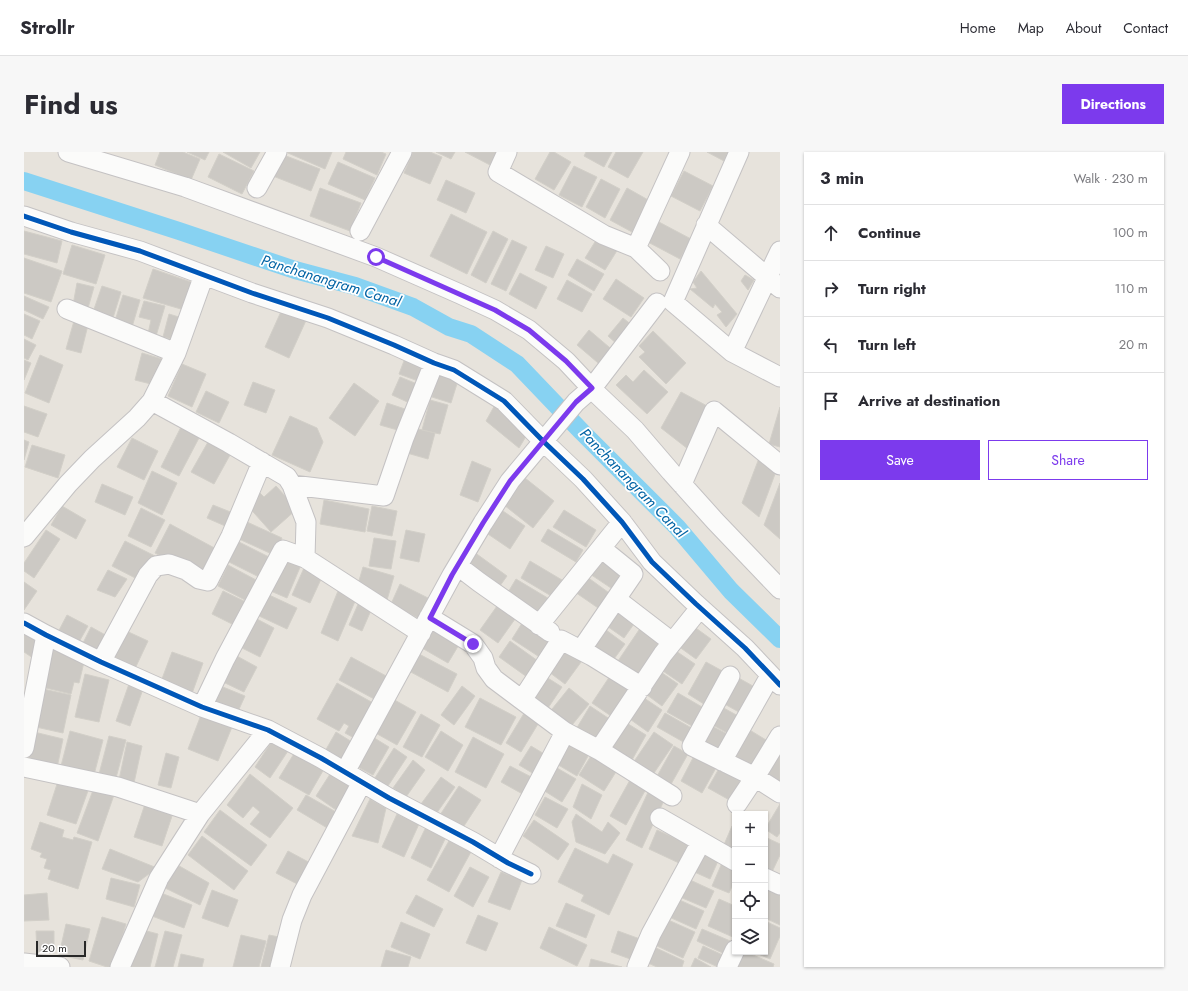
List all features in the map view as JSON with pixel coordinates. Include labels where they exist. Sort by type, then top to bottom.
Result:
[{"type":"street","points":[[68,152],[186,187],[376,257],[495,310],[529,330],[566,361],[635,430],[682,484],[780,589]]},
{"type":"street","points":[[257,188],[277,152]]},
{"type":"street","points":[[360,231],[402,152]]},
{"type":"street","points":[[507,152],[498,172],[604,235],[636,248],[660,270]]},
{"type":"street","points":[[738,152],[672,302],[732,352],[780,377]]},
{"type":"street","points":[[636,248],[673,155]]},
{"type":"street","points":[[24,216],[72,232],[140,251],[252,293],[328,318],[454,370],[504,401],[583,479],[622,522],[652,562],[745,648],[775,680],[722,761]]},
{"type":"street","points":[[706,225],[774,283]]},
{"type":"street","points":[[732,352],[774,283],[780,251]]},
{"type":"street","points":[[24,537],[68,484],[92,459],[137,418],[152,401],[176,353],[204,275]]},
{"type":"street","points":[[345,772],[458,566],[510,481],[576,402],[592,388],[658,303]]},
{"type":"street","points":[[67,309],[176,353]]},
{"type":"street","points":[[292,485],[384,496],[404,438],[434,363]]},
{"type":"street","points":[[152,401],[287,477],[292,485],[306,522],[305,558]]},
{"type":"street","points":[[682,484],[714,411],[780,465]]},
{"type":"street","points":[[101,662],[148,575],[156,566],[169,564],[186,570],[200,579],[208,581],[231,536],[262,462]]},
{"type":"street","points":[[539,625],[622,522]]},
{"type":"street","points":[[581,650],[633,574],[601,548]]},
{"type":"street","points":[[202,707],[283,550],[305,558],[425,625],[473,644],[483,658],[486,668],[494,679],[565,732],[599,750],[672,796]]},
{"type":"street","points":[[458,566],[561,640],[592,656],[642,687]]},
{"type":"street","points":[[616,599],[672,642]]},
{"type":"street","points":[[599,750],[663,654],[700,608]]},
{"type":"street","points":[[24,623],[101,662],[202,707],[268,730],[321,758],[389,798],[531,874]]},
{"type":"street","points":[[24,748],[46,635]]},
{"type":"street","points":[[522,700],[561,640]]},
{"type":"street","points":[[730,676],[692,746],[755,778],[780,793]]},
{"type":"street","points":[[120,967],[159,878],[200,814],[268,730]]},
{"type":"street","points":[[500,858],[565,732]]},
{"type":"street","points":[[737,804],[755,778],[780,736]]},
{"type":"street","points":[[24,767],[118,787],[200,814]]},
{"type":"street","points":[[280,967],[292,920],[302,895],[362,782]]},
{"type":"street","points":[[660,818],[732,859]]},
{"type":"street","points":[[637,967],[651,934],[701,842]]},
{"type":"street","points":[[727,967],[733,955]]},
{"type":"street","points":[[24,963],[60,967]]},
{"type":"building","points":[[160,152],[183,152],[200,159],[191,180],[155,165]]},
{"type":"building","points":[[187,152],[209,152],[205,160]]},
{"type":"building","points":[[223,152],[260,152],[251,168]]},
{"type":"building","points":[[288,152],[332,152],[325,169]]},
{"type":"building","points":[[346,152],[381,152],[386,154],[377,175],[343,159]]},
{"type":"building","points":[[413,152],[430,152],[442,157],[430,184],[404,173]]},
{"type":"building","points":[[436,152],[455,152],[451,159]]},
{"type":"building","points":[[465,152],[497,152],[490,165]]},
{"type":"building","points":[[550,152],[554,152],[571,162],[554,190],[535,179]]},
{"type":"building","points":[[586,152],[612,152],[604,167],[584,156]]},
{"type":"building","points":[[616,152],[643,152],[628,178],[608,167]]},
{"type":"building","points":[[707,152],[728,152],[724,161]]},
{"type":"building","points":[[219,154],[254,171],[242,194],[208,177]]},
{"type":"building","points":[[281,154],[320,169],[311,191],[273,176]]},
{"type":"building","points":[[338,162],[375,178],[365,200],[328,184]]},
{"type":"building","points":[[574,166],[597,177],[582,207],[559,195]]},
{"type":"building","points":[[684,171],[713,186],[700,211],[671,196]]},
{"type":"building","points":[[601,179],[620,189],[605,218],[586,207]]},
{"type":"building","points":[[446,180],[475,193],[466,213],[437,200]]},
{"type":"building","points":[[320,188],[361,203],[350,231],[310,216]]},
{"type":"building","points":[[627,188],[650,201],[632,232],[610,220]]},
{"type":"building","points":[[451,214],[487,232],[467,274],[430,256]]},
{"type":"building","points":[[657,221],[691,239],[680,259],[646,241]]},
{"type":"building","points":[[24,231],[62,241],[57,263],[24,254]]},
{"type":"building","points":[[493,231],[508,239],[486,283],[471,275]]},
{"type":"building","points":[[598,237],[618,249],[605,270],[585,258]]},
{"type":"building","points":[[512,240],[527,247],[506,291],[491,284]]},
{"type":"building","points":[[72,245],[105,255],[96,284],[63,274]]},
{"type":"building","points":[[546,246],[564,254],[553,278],[535,270]]},
{"type":"building","points":[[24,258],[62,271],[51,302],[24,293]]},
{"type":"building","points":[[577,259],[604,274],[594,291],[568,275]]},
{"type":"building","points":[[153,269],[191,282],[181,309],[143,298]]},
{"type":"building","points":[[701,271],[737,314],[726,327],[717,315],[722,312],[715,304],[713,308],[690,289],[697,288],[693,282]]},
{"type":"building","points":[[520,273],[547,287],[536,309],[509,294]]},
{"type":"building","points":[[745,275],[754,280],[748,290],[741,281]]},
{"type":"building","points":[[616,279],[644,298],[631,317],[603,299]]},
{"type":"building","points":[[567,280],[592,294],[582,312],[557,299]]},
{"type":"building","points":[[77,283],[94,287],[88,308],[73,305]]},
{"type":"building","points":[[102,286],[121,292],[112,321],[92,315]]},
{"type":"building","points":[[123,295],[140,300],[132,327],[115,321]]},
{"type":"building","points":[[24,296],[49,307],[43,319],[24,310]]},
{"type":"building","points":[[144,301],[165,306],[156,336],[148,334],[151,320],[139,317]]},
{"type":"building","points":[[284,305],[308,316],[289,358],[265,347]]},
{"type":"building","points":[[24,314],[40,321],[32,339],[24,335]]},
{"type":"building","points":[[169,314],[182,318],[176,340],[163,337]]},
{"type":"building","points":[[623,318],[633,326],[618,345],[608,336]]},
{"type":"building","points":[[74,321],[88,325],[81,353],[66,349]]},
{"type":"building","points":[[589,330],[616,353],[604,368],[577,345]]},
{"type":"building","points":[[653,331],[686,363],[666,384],[639,357],[645,352],[639,346]]},
{"type":"building","points":[[24,339],[36,345],[28,360],[24,358]]},
{"type":"building","points":[[142,353],[162,359],[155,385],[135,380]]},
{"type":"building","points":[[407,353],[429,361],[421,382],[399,374]]},
{"type":"building","points":[[40,355],[63,365],[49,403],[25,393]]},
{"type":"building","points":[[24,360],[31,363],[24,380]]},
{"type":"building","points":[[182,364],[206,374],[192,407],[168,396]]},
{"type":"building","points":[[441,368],[460,374],[451,403],[432,397]]},
{"type":"building","points":[[644,370],[668,392],[647,414],[616,385],[626,375],[633,382]]},
{"type":"building","points":[[400,377],[422,386],[414,405],[392,395]]},
{"type":"building","points":[[253,382],[275,390],[266,413],[244,405]]},
{"type":"building","points":[[354,383],[379,401],[355,436],[329,418]]},
{"type":"building","points":[[206,391],[229,402],[219,423],[196,412]]},
{"type":"building","points":[[681,392],[709,407],[688,449],[661,428]]},
{"type":"building","points":[[430,400],[448,405],[440,434],[422,430]]},
{"type":"building","points":[[387,403],[408,410],[401,431],[380,425]]},
{"type":"building","points":[[496,403],[528,433],[519,448],[486,421]]},
{"type":"building","points":[[24,406],[47,414],[38,437],[24,432]]},
{"type":"building","points":[[780,407],[780,447],[769,444]]},
{"type":"building","points":[[290,416],[317,428],[323,442],[310,472],[272,455]]},
{"type":"building","points":[[181,427],[200,436],[179,476],[161,467]]},
{"type":"building","points":[[414,428],[435,433],[428,459],[407,453]]},
{"type":"building","points":[[132,438],[158,451],[144,480],[117,467]]},
{"type":"building","points":[[24,440],[29,442],[24,460]]},
{"type":"building","points":[[208,442],[230,455],[214,484],[191,472]]},
{"type":"building","points":[[32,445],[65,455],[58,478],[25,467]]},
{"type":"building","points":[[761,453],[778,466],[759,517],[742,503]]},
{"type":"building","points":[[472,461],[491,469],[478,502],[460,495]]},
{"type":"building","points":[[152,471],[177,483],[162,515],[138,503]]},
{"type":"building","points":[[525,478],[554,501],[533,528],[504,505]]},
{"type":"building","points":[[780,483],[780,539],[764,525]]},
{"type":"building","points":[[102,484],[133,497],[125,515],[95,502]]},
{"type":"building","points":[[276,486],[297,509],[271,532],[246,504],[259,492],[264,497]]},
{"type":"building","points":[[324,500],[369,509],[365,532],[320,524]]},
{"type":"building","points":[[213,505],[238,515],[232,529],[207,518]]},
{"type":"building","points":[[62,506],[86,520],[76,539],[51,525]]},
{"type":"building","points":[[372,506],[397,511],[392,536],[367,531]]},
{"type":"building","points":[[141,508],[165,520],[151,547],[128,536]]},
{"type":"building","points":[[500,509],[525,526],[510,549],[485,532]]},
{"type":"building","points":[[564,510],[596,530],[586,547],[553,527]]},
{"type":"building","points":[[247,522],[282,538],[274,555],[239,539]]},
{"type":"building","points":[[170,524],[220,551],[205,579],[155,553]]},
{"type":"building","points":[[548,529],[583,550],[576,562],[541,541]]},
{"type":"building","points":[[46,530],[60,539],[34,578],[24,571],[24,563]]},
{"type":"building","points":[[406,530],[425,534],[419,562],[400,558]]},
{"type":"building","points":[[374,538],[396,541],[391,569],[369,566]]},
{"type":"building","points":[[125,541],[155,556],[143,582],[112,566]]},
{"type":"building","points":[[237,541],[269,557],[259,577],[227,561]]},
{"type":"building","points":[[474,552],[507,576],[497,590],[464,566]]},
{"type":"building","points":[[600,553],[630,573],[617,592],[587,572]]},
{"type":"building","points":[[280,556],[301,565],[287,598],[266,589]]},
{"type":"building","points":[[530,561],[562,580],[553,597],[521,578]]},
{"type":"building","points":[[228,565],[258,581],[247,601],[218,586]]},
{"type":"building","points":[[363,567],[394,576],[387,600],[356,591]]},
{"type":"building","points":[[304,568],[322,577],[310,603],[292,595]]},
{"type":"building","points":[[108,570],[127,579],[115,597],[97,590]]},
{"type":"building","points":[[583,574],[612,595],[601,610],[572,590]]},
{"type":"building","points":[[516,579],[551,600],[541,615],[507,594]]},
{"type":"building","points":[[24,582],[37,591],[24,610]]},
{"type":"building","points":[[400,584],[428,598],[418,618],[391,604]]},
{"type":"building","points":[[223,591],[250,604],[238,627],[212,614]]},
{"type":"building","points":[[338,591],[356,599],[338,641],[321,633]]},
{"type":"building","points":[[267,594],[297,608],[287,629],[257,615]]},
{"type":"building","points":[[502,599],[520,612],[498,643],[480,630]]},
{"type":"building","points":[[359,602],[372,608],[362,631],[349,625]]},
{"type":"building","points":[[616,607],[636,621],[624,638],[604,624]]},
{"type":"building","points":[[67,615],[88,626],[75,649],[55,638]]},
{"type":"building","points":[[255,618],[274,628],[260,657],[240,647]]},
{"type":"building","points":[[524,620],[553,639],[541,658],[512,639]]},
{"type":"building","points":[[643,624],[665,640],[640,676],[618,661]]},
{"type":"building","points":[[693,626],[711,639],[696,659],[678,646]]},
{"type":"building","points":[[24,627],[42,637],[33,658],[24,652]]},
{"type":"building","points":[[91,627],[109,637],[97,660],[79,651]]},
{"type":"building","points":[[602,627],[625,644],[611,663],[588,646]]},
{"type":"building","points":[[434,628],[460,643],[448,663],[422,648]]},
{"type":"building","points":[[122,629],[148,641],[132,675],[106,663]]},
{"type":"building","points":[[510,641],[538,661],[527,677],[499,657]]},
{"type":"building","points":[[564,644],[584,658],[565,684],[545,669]]},
{"type":"building","points":[[673,649],[695,664],[682,684],[660,669]]},
{"type":"building","points":[[51,650],[85,658],[79,683],[74,682],[71,694],[42,687]]},
{"type":"building","points":[[172,652],[203,663],[190,699],[159,687]]},
{"type":"building","points":[[419,654],[457,674],[448,692],[409,671]]},
{"type":"building","points":[[235,655],[257,667],[244,692],[221,681]]},
{"type":"building","points":[[351,657],[388,677],[376,700],[339,680]]},
{"type":"building","points":[[706,662],[726,673],[707,706],[688,694]]},
{"type":"building","points":[[658,670],[678,684],[662,706],[643,692]]},
{"type":"building","points":[[612,673],[634,688],[614,718],[592,703]]},
{"type":"building","points":[[85,674],[109,680],[99,722],[75,717]]},
{"type":"building","points":[[543,675],[562,687],[546,711],[528,699]]},
{"type":"building","points":[[735,676],[760,690],[746,716],[721,702]]},
{"type":"building","points":[[337,683],[375,704],[356,739],[345,733],[349,726],[344,723],[339,731],[317,719]]},
{"type":"building","points":[[129,684],[143,689],[130,726],[116,721]]},
{"type":"building","points":[[218,685],[245,696],[235,718],[209,707]]},
{"type":"building","points":[[462,686],[475,696],[454,725],[441,715]]},
{"type":"building","points":[[569,688],[589,704],[568,730],[548,714]]},
{"type":"building","points":[[43,689],[71,695],[63,733],[36,727]]},
{"type":"building","points":[[678,693],[702,707],[692,726],[667,712]]},
{"type":"building","points":[[641,696],[662,710],[648,732],[627,717]]},
{"type":"building","points":[[391,698],[416,712],[397,745],[372,731]]},
{"type":"building","points":[[480,698],[516,717],[501,745],[465,727]]},
{"type":"building","points":[[590,706],[614,722],[599,746],[575,731]]},
{"type":"building","points":[[720,706],[740,717],[731,735],[711,724]]},
{"type":"building","points":[[526,710],[541,719],[521,752],[506,743]]},
{"type":"building","points":[[665,713],[695,730],[687,744],[657,727]]},
{"type":"building","points":[[421,714],[440,725],[422,757],[403,747]]},
{"type":"building","points":[[201,715],[232,727],[218,761],[188,749]]},
{"type":"building","points":[[625,722],[646,735],[632,760],[610,747]]},
{"type":"building","points":[[708,724],[731,736],[721,755],[698,743]]},
{"type":"building","points":[[748,729],[771,743],[753,773],[730,759]]},
{"type":"building","points":[[70,731],[103,740],[94,775],[61,766]]},
{"type":"building","points":[[441,731],[463,745],[448,771],[425,757]]},
{"type":"building","points":[[34,732],[63,739],[57,768],[28,760]]},
{"type":"building","points":[[336,732],[352,742],[340,763],[324,753]]},
{"type":"building","points":[[654,732],[673,745],[652,776],[633,763]]},
{"type":"building","points":[[109,736],[126,740],[116,778],[99,774]]},
{"type":"building","points":[[371,736],[389,747],[373,775],[354,765]]},
{"type":"building","points":[[570,736],[592,749],[577,776],[555,763]]},
{"type":"building","points":[[473,737],[504,754],[486,788],[455,772]]},
{"type":"building","points":[[272,741],[288,751],[270,778],[255,767]]},
{"type":"building","points":[[127,742],[142,746],[134,783],[119,780]]},
{"type":"building","points":[[531,746],[551,758],[539,777],[519,765]]},
{"type":"building","points":[[674,746],[688,754],[670,786],[656,778]]},
{"type":"building","points":[[394,748],[407,757],[386,789],[373,781]]},
{"type":"building","points":[[594,751],[619,767],[604,791],[579,775]]},
{"type":"building","points":[[295,752],[324,769],[309,795],[279,778]]},
{"type":"building","points":[[166,753],[179,757],[171,788],[158,785]]},
{"type":"building","points":[[695,754],[717,766],[702,793],[681,781]]},
{"type":"building","points":[[779,754],[780,755],[780,787],[765,778]]},
{"type":"building","points":[[413,760],[425,770],[406,797],[393,788]]},
{"type":"building","points":[[721,765],[746,778],[733,802],[708,788]]},
{"type":"building","points":[[510,766],[537,780],[528,797],[501,782]]},
{"type":"building","points":[[557,768],[576,779],[562,802],[543,790]]},
{"type":"building","points":[[332,771],[356,786],[339,812],[316,796]]},
{"type":"building","points":[[250,774],[293,808],[270,838],[250,824],[260,812],[253,806],[243,818],[227,805]]},
{"type":"building","points":[[441,777],[455,787],[436,814],[421,804]]},
{"type":"building","points":[[59,778],[89,788],[76,824],[47,815]]},
{"type":"building","points":[[630,780],[646,789],[626,825],[610,816]]},
{"type":"building","points":[[582,784],[602,795],[591,819],[573,807]]},
{"type":"building","points":[[95,785],[115,792],[98,841],[77,833]]},
{"type":"building","points":[[459,786],[481,800],[462,829],[440,815]]},
{"type":"building","points":[[650,788],[666,796],[642,848],[626,840]]},
{"type":"building","points":[[306,795],[343,816],[334,832],[297,810]]},
{"type":"building","points":[[545,797],[568,809],[557,828],[535,815]]},
{"type":"building","points":[[370,799],[386,808],[378,843],[352,836]]},
{"type":"building","points":[[146,801],[174,810],[162,846],[134,837]]},
{"type":"building","points":[[780,804],[780,833],[777,837],[768,831],[768,824]]},
{"type":"building","points":[[220,810],[267,845],[251,866],[204,832]]},
{"type":"building","points":[[397,814],[419,824],[404,857],[382,847]]},
{"type":"building","points":[[576,814],[602,832],[608,822],[620,833],[605,854],[576,842],[572,822]]},
{"type":"building","points":[[534,820],[569,844],[558,860],[523,836]]},
{"type":"building","points":[[40,822],[64,830],[62,837],[73,840],[74,837],[92,842],[78,889],[48,879],[51,870],[44,868],[47,859],[40,857],[42,853],[31,849]]},
{"type":"building","points":[[732,826],[732,851],[723,847]]},
{"type":"building","points":[[426,827],[446,837],[431,868],[411,858]]},
{"type":"building","points":[[657,830],[688,844],[679,863],[649,849]]},
{"type":"building","points":[[202,836],[248,871],[234,890],[188,855]]},
{"type":"building","points":[[768,838],[780,844],[780,855],[772,872],[768,870]]},
{"type":"building","points":[[450,839],[472,850],[449,892],[427,880]]},
{"type":"building","points":[[575,848],[608,864],[613,854],[633,864],[609,915],[581,901],[584,895],[558,882]]},
{"type":"building","points":[[110,849],[157,868],[138,882],[102,869]]},
{"type":"building","points":[[288,851],[314,865],[303,887],[276,873]]},
{"type":"building","points":[[698,852],[718,861],[710,879],[690,870]]},
{"type":"building","points":[[174,863],[209,883],[200,905],[161,886]]},
{"type":"building","points":[[722,863],[732,868],[732,886],[729,893],[712,886]]},
{"type":"building","points":[[470,867],[489,877],[473,907],[454,896]]},
{"type":"building","points":[[501,872],[522,880],[510,910],[488,902]]},
{"type":"building","points":[[111,878],[140,885],[134,907],[106,899]]},
{"type":"building","points":[[688,879],[714,891],[706,908],[680,897]]},
{"type":"building","points":[[769,887],[780,892],[780,925],[768,919]]},
{"type":"building","points":[[212,890],[238,900],[228,927],[202,918]]},
{"type":"building","points":[[47,893],[49,920],[24,921],[24,895]]},
{"type":"building","points":[[161,893],[192,905],[184,928],[152,916]]},
{"type":"building","points":[[416,895],[443,909],[434,927],[406,913]]},
{"type":"building","points":[[675,898],[704,911],[696,929],[667,916]]},
{"type":"building","points":[[719,899],[732,905],[732,937],[708,926]]},
{"type":"building","points":[[566,903],[595,915],[586,938],[556,926]]},
{"type":"building","points":[[478,915],[498,923],[486,951],[466,943]]},
{"type":"building","points":[[102,917],[126,924],[113,967],[107,967],[89,961]]},
{"type":"building","points":[[666,919],[695,932],[683,958],[655,945]]},
{"type":"building","points":[[401,922],[430,934],[420,959],[391,947]]},
{"type":"building","points":[[768,922],[780,928],[780,936],[770,959],[761,955],[768,955]]},
{"type":"building","points":[[66,924],[90,929],[83,960],[59,955]]},
{"type":"building","points":[[549,927],[587,945],[577,966],[540,948]]},
{"type":"building","points":[[139,929],[158,934],[150,967],[129,967]]},
{"type":"building","points":[[702,929],[732,942],[732,950],[729,956],[697,941]]},
{"type":"building","points":[[36,931],[54,931],[54,952],[37,952]]},
{"type":"building","points":[[165,931],[182,935],[173,967],[155,967]]},
{"type":"building","points":[[618,931],[640,939],[633,960],[611,952]]},
{"type":"building","points":[[241,935],[266,941],[259,967],[233,967]]},
{"type":"building","points":[[269,935],[284,938],[277,967],[261,967]]},
{"type":"building","points":[[703,946],[727,957],[723,967],[718,967],[698,958]]},
{"type":"building","points":[[654,947],[684,961],[682,967],[657,967],[648,963]]},
{"type":"building","points":[[386,950],[411,957],[408,967],[381,967]]},
{"type":"building","points":[[181,954],[204,959],[202,967],[178,967]]},
{"type":"building","points":[[742,955],[753,955],[774,964],[773,967],[736,967]]},
{"type":"building","points":[[695,958],[711,967],[691,967]]},
{"type":"building","points":[[591,959],[622,967],[589,967]]},
{"type":"waterway","name":"Panchanangram Canal","points":[[24,181],[295,270],[355,286],[413,307],[449,327],[471,334],[517,364],[582,432],[677,527],[731,591],[780,639]]},
{"type":"cycle path","points":[[24,216],[71,232],[140,251],[252,293],[328,318],[454,370],[504,401],[583,479],[622,522],[652,562],[745,648],[780,685]]},
{"type":"cycle path","points":[[24,623],[101,662],[202,707],[268,730],[321,758],[389,798],[531,874]]},
{"type":"route","points":[[376,257],[495,310],[529,330],[566,361],[592,388],[576,402],[510,481],[452,575],[430,618],[473,644]]}]
